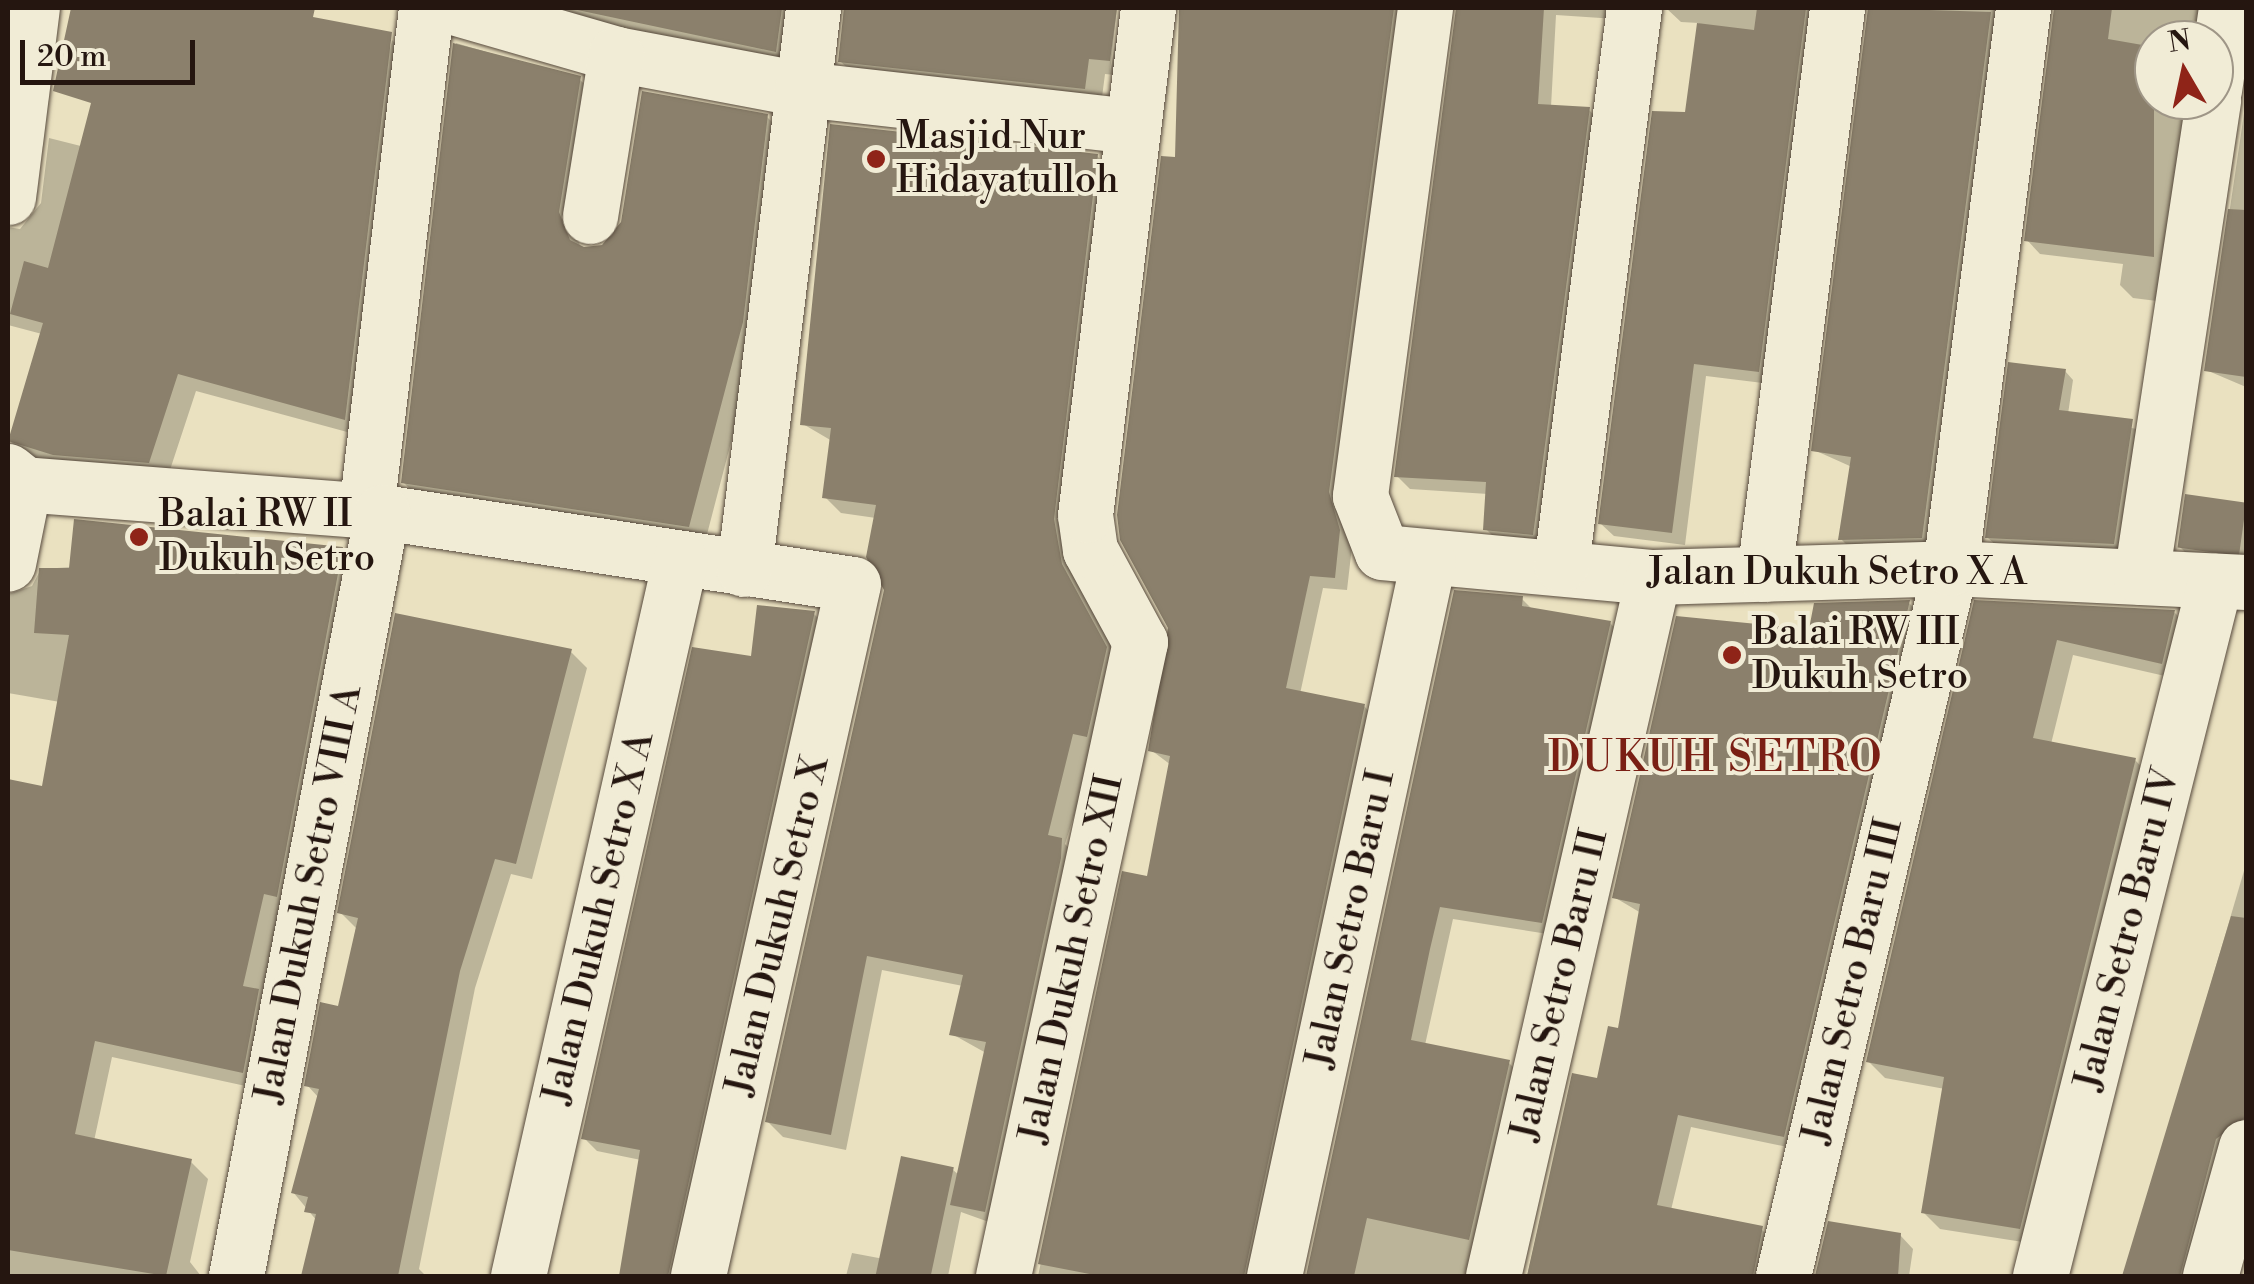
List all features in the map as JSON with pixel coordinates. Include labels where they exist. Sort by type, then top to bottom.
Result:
[{"type":"street","points":[[8,197],[32,8]]},
{"type":"street","name":"Jalan Dukuh Setro VIII A","points":[[236,1276],[374,511],[426,8]]},
{"type":"street","points":[[457,8],[616,54],[802,89],[1130,126],[1148,8]]},
{"type":"street","points":[[8,563],[13,479],[374,511],[680,560],[748,542],[813,8]]},
{"type":"street","name":"Jalan Dukuh Setro X A","points":[[1425,8],[1360,496],[1382,552],[1428,561],[1561,564],[1653,577],[1950,568],[2231,582]]},
{"type":"street","points":[[1561,564],[1634,8]]},
{"type":"street","points":[[1764,574],[1837,8]]},
{"type":"street","name":"Jalan Setro Baru III","points":[[1783,1276],[1950,568],[2023,8]]},
{"type":"street","points":[[590,216],[616,54]]},
{"type":"street","points":[[2141,577],[2209,120]]},
{"type":"street","name":"Jalan Dukuh Setro XII","points":[[1004,1276],[1140,642],[1090,550],[1085,515],[1130,126]]},
{"type":"street","name":"Jalan Dukuh Setro X","points":[[698,1276],[852,600],[846,579],[748,542]]},
{"type":"street","name":"Jalan Dukuh Setro X A","points":[[518,1276],[680,560]]},
{"type":"street","name":"Jalan Setro Baru I","points":[[1274,1276],[1428,561]]},
{"type":"street","name":"Jalan Setro Baru II","points":[[1494,1276],[1653,577]]},
{"type":"street","name":"Jalan Setro Baru IV","points":[[2040,1276],[2231,582]]},
{"type":"street","points":[[2210,1276],[2246,1148]]},
{"type":"building","points":[[71,8],[315,8],[313,17],[392,32],[345,420],[178,374],[149,463],[53,455],[8,441],[43,323],[10,314],[24,261],[48,268],[91,103],[53,91]]},
{"type":"building","points":[[568,8],[782,8],[776,52]]},
{"type":"building","points":[[844,8],[1117,8],[1110,61],[1089,59],[1085,89],[838,62]]},
{"type":"building","points":[[1179,8],[1394,8],[1329,492],[1340,530],[1335,578],[1310,576],[1286,688],[1365,704],[1244,1276],[1100,1276],[1038,1264],[1122,871],[1147,876],[1170,756],[1148,751],[1168,628],[1120,540],[1117,515],[1161,156],[1175,157]]},
{"type":"building","points":[[1456,8],[1544,8],[1538,104],[1590,107],[1533,535],[1483,530],[1486,482],[1394,477]]},
{"type":"building","points":[[1757,8],[1806,8],[1759,372],[1694,364],[1672,533],[1598,524],[1652,111],[1685,112],[1697,23],[1754,30]]},
{"type":"building","points":[[1868,8],[1991,12],[1922,538],[1838,540],[1851,457],[1811,451]]},
{"type":"building","points":[[2054,8],[2112,8],[2108,39],[2134,44],[2134,120],[2154,120],[2154,257],[2024,241]]},
{"type":"building","points":[[453,43],[581,76],[559,212],[570,240],[584,247],[602,245],[621,222],[642,91],[768,114],[743,322],[689,527],[401,483]]},
{"type":"building","points":[[830,124],[1098,154],[1054,519],[1062,564],[1107,647],[1087,737],[1073,734],[1048,835],[1062,838],[1061,858],[985,1212],[950,1205],[986,1042],[949,1035],[963,975],[867,956],[831,1135],[765,1122],[884,590],[866,557],[876,505],[822,498],[831,428],[800,425]]},
{"type":"building","points":[[2228,209],[2246,210],[2246,377],[2204,371]]},
{"type":"building","points":[[2008,362],[2066,369],[2059,410],[2133,419],[2114,544],[1985,538]]},
{"type":"building","points":[[2185,494],[2246,503],[2239,556],[2177,547]]},
{"type":"building","points":[[74,519],[343,547],[277,897],[264,894],[243,986],[259,989],[243,1073],[95,1041],[75,1134],[192,1159],[166,1276],[8,1250],[8,779],[42,786],[69,635],[34,633],[39,568],[69,568]]},
{"type":"building","points":[[1454,590],[1523,596],[1522,606],[1611,621],[1542,923],[1440,907],[1430,949],[1411,1040],[1510,1060],[1469,1240],[1367,1218],[1354,1276],[1306,1276]]},
{"type":"building","points":[[1910,600],[1784,1137],[1678,1115],[1657,1205],[1763,1226],[1753,1276],[1527,1276],[1572,1073],[1597,1078],[1608,1026],[1618,1028],[1640,904],[1612,898],[1676,616],[1809,629],[1814,603]]},
{"type":"building","points":[[1974,600],[2175,610],[2162,664],[2057,640],[2033,738],[2136,758],[2020,1229],[1921,1213],[1944,1077],[1866,1062]]},
{"type":"building","points":[[757,605],[815,611],[668,1276],[619,1276],[640,1150],[581,1139],[692,647],[751,656]]},
{"type":"building","points":[[395,613],[572,649],[516,864],[495,859],[460,971],[398,1276],[301,1276],[316,1214],[304,1212],[308,1197],[291,1193],[319,1089],[304,1086],[320,1002],[338,1006],[358,918],[337,913]]},
{"type":"building","points":[[2231,916],[2246,918],[2246,1117],[2216,1139],[2180,1276],[2122,1276]]},
{"type":"building","points":[[901,1156],[954,1167],[931,1276],[876,1275]]},
{"type":"building","points":[[1828,1221],[1901,1233],[1898,1276],[1815,1276]]},
{"type":"place","name":"Masjid Nur Hidayatulloh","points":[[876,159]]},
{"type":"place","name":"Balai RW II Dukuh Setro","points":[[139,537]]},
{"type":"place","name":"Balai RW III Dukuh Setro","points":[[1732,655]]},
{"type":"district","name":"DUKUH SETRO","points":[[1716,759]]}]
